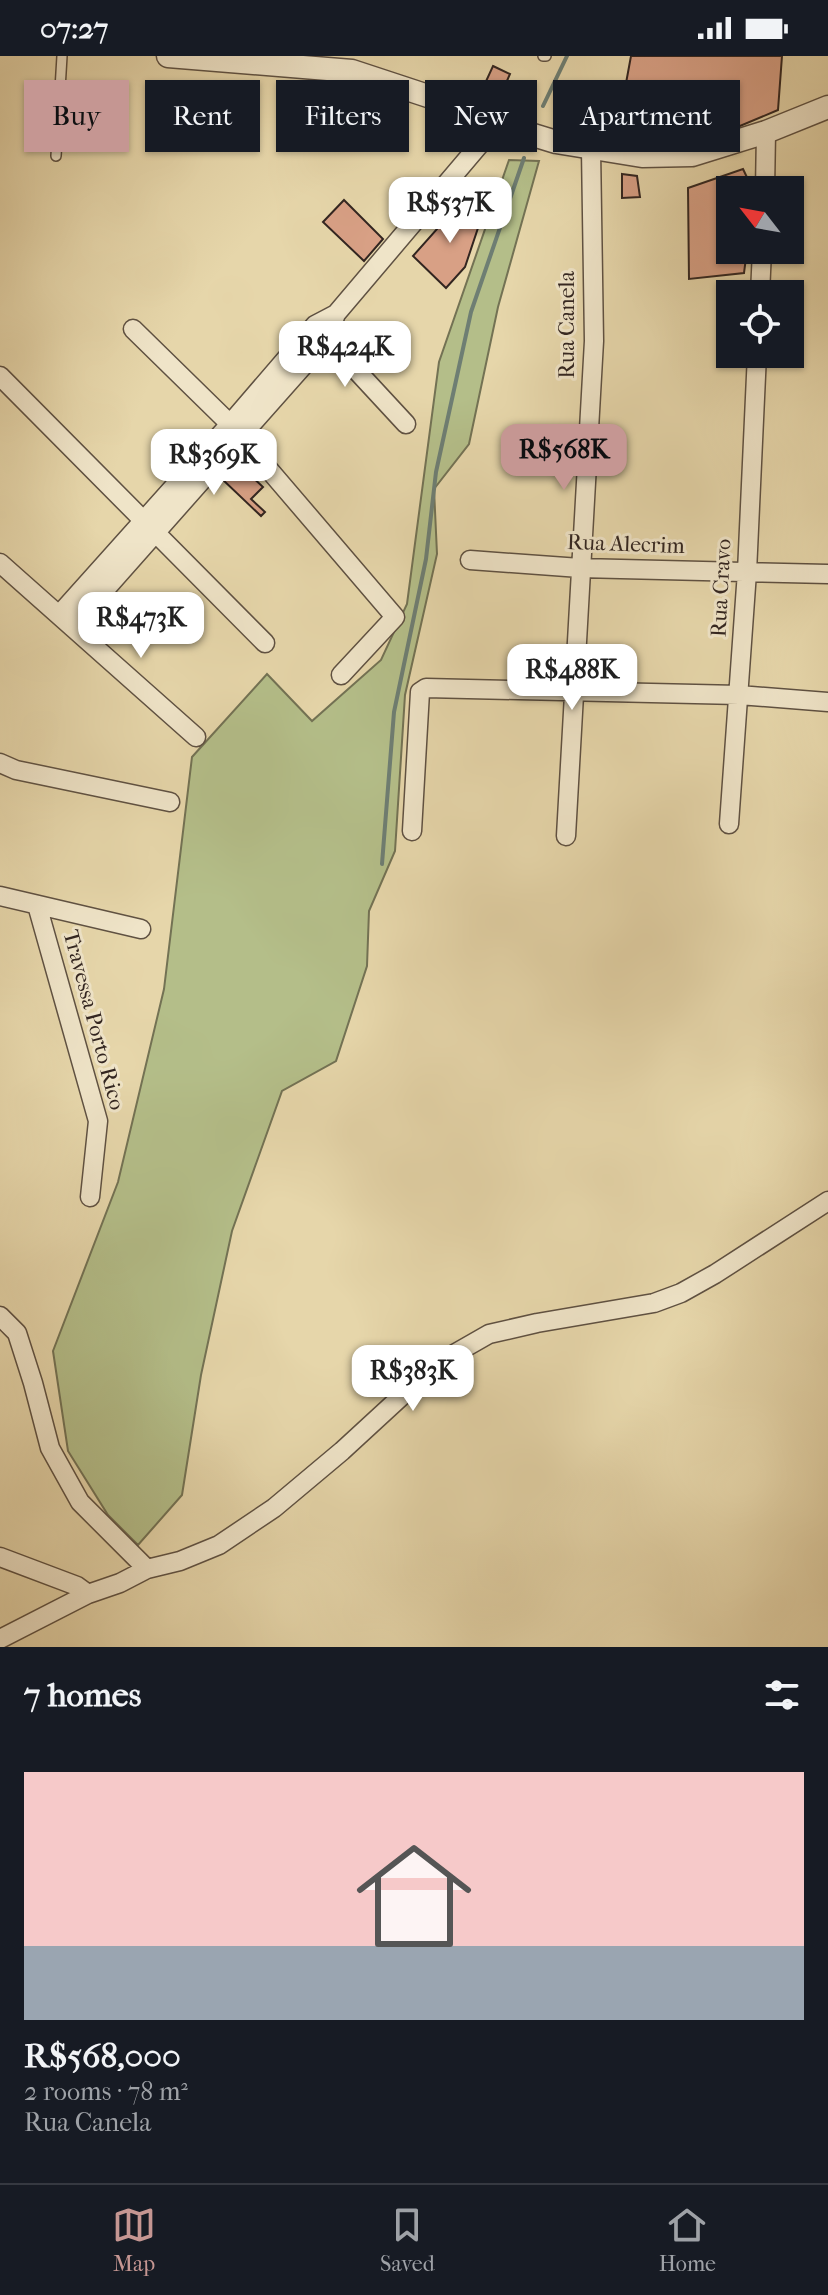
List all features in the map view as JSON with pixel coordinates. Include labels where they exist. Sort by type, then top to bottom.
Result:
[{"type":"street","points":[[169,56],[352,71],[425,95]]},
{"type":"street","points":[[740,140],[828,107]]},
{"type":"street","points":[[765,176],[766,132]]},
{"type":"street","points":[[65,621],[269,392],[327,339],[336,314],[473,152]]},
{"type":"street","name":"Rua Canela","points":[[566,836],[594,341],[591,152]]},
{"type":"street","points":[[613,152],[642,156],[702,152]]},
{"type":"street","points":[[269,392],[315,325],[336,314]]},
{"type":"street","points":[[315,325],[406,424]]},
{"type":"street","points":[[133,329],[235,430],[395,617],[341,675]]},
{"type":"street","name":"Rua Cravo","points":[[729,824],[747,572],[756,368]]},
{"type":"street","points":[[0,376],[265,643]]},
{"type":"street","name":"Rua Alecrim","points":[[470,560],[580,568],[828,574]]},
{"type":"street","points":[[0,563],[196,737]]},
{"type":"street","points":[[412,831],[420,692],[426,688],[739,695],[828,702]]},
{"type":"street","points":[[0,763],[16,770],[170,802]]},
{"type":"street","points":[[0,896],[141,929]]},
{"type":"street","name":"Travessa Porto Rico","points":[[37,905],[98,1121],[90,1197]]},
{"type":"street","points":[[0,1639],[88,1594],[147,1569],[180,1561],[219,1545],[274,1508],[417,1382],[454,1354],[489,1334],[654,1303],[681,1293],[828,1201]]},
{"type":"street","points":[[0,1316],[17,1333],[50,1448],[80,1502],[147,1569]]},
{"type":"street","points":[[0,1557],[77,1586],[88,1594]]},
{"type":"lane","points":[[56,156],[62,56]]},
{"type":"green space","points":[[509,160],[539,161],[498,307],[469,444],[434,489],[437,554],[405,695],[395,851],[369,911],[367,966],[336,1061],[282,1091],[232,1231],[201,1375],[182,1495],[138,1545],[108,1515],[68,1451],[53,1351],[118,1182],[164,989],[192,757],[267,674],[312,721],[381,660],[407,604],[439,362]]},
{"type":"building","points":[[631,56],[782,56],[778,110],[740,126],[740,80],[627,80]]},
{"type":"building","points":[[493,66],[510,74],[507,80],[487,80]]},
{"type":"building","points":[[743,169],[746,176],[723,176]]},
{"type":"building","points":[[622,174],[637,176],[640,197],[622,198]]},
{"type":"building","points":[[716,178],[716,264],[745,264],[744,273],[689,279],[688,188]]},
{"type":"building","points":[[344,200],[383,239],[364,261],[323,222]]},
{"type":"building","points":[[461,202],[482,216],[465,267],[446,288],[413,256]]},
{"type":"building","points":[[237,463],[263,487],[251,499],[265,512],[261,516],[222,479]]},
{"type":"waterway","points":[[543,106],[567,56]]},
{"type":"waterway","points":[[382,864],[394,712],[426,559],[436,472],[471,312],[524,158]]}]
